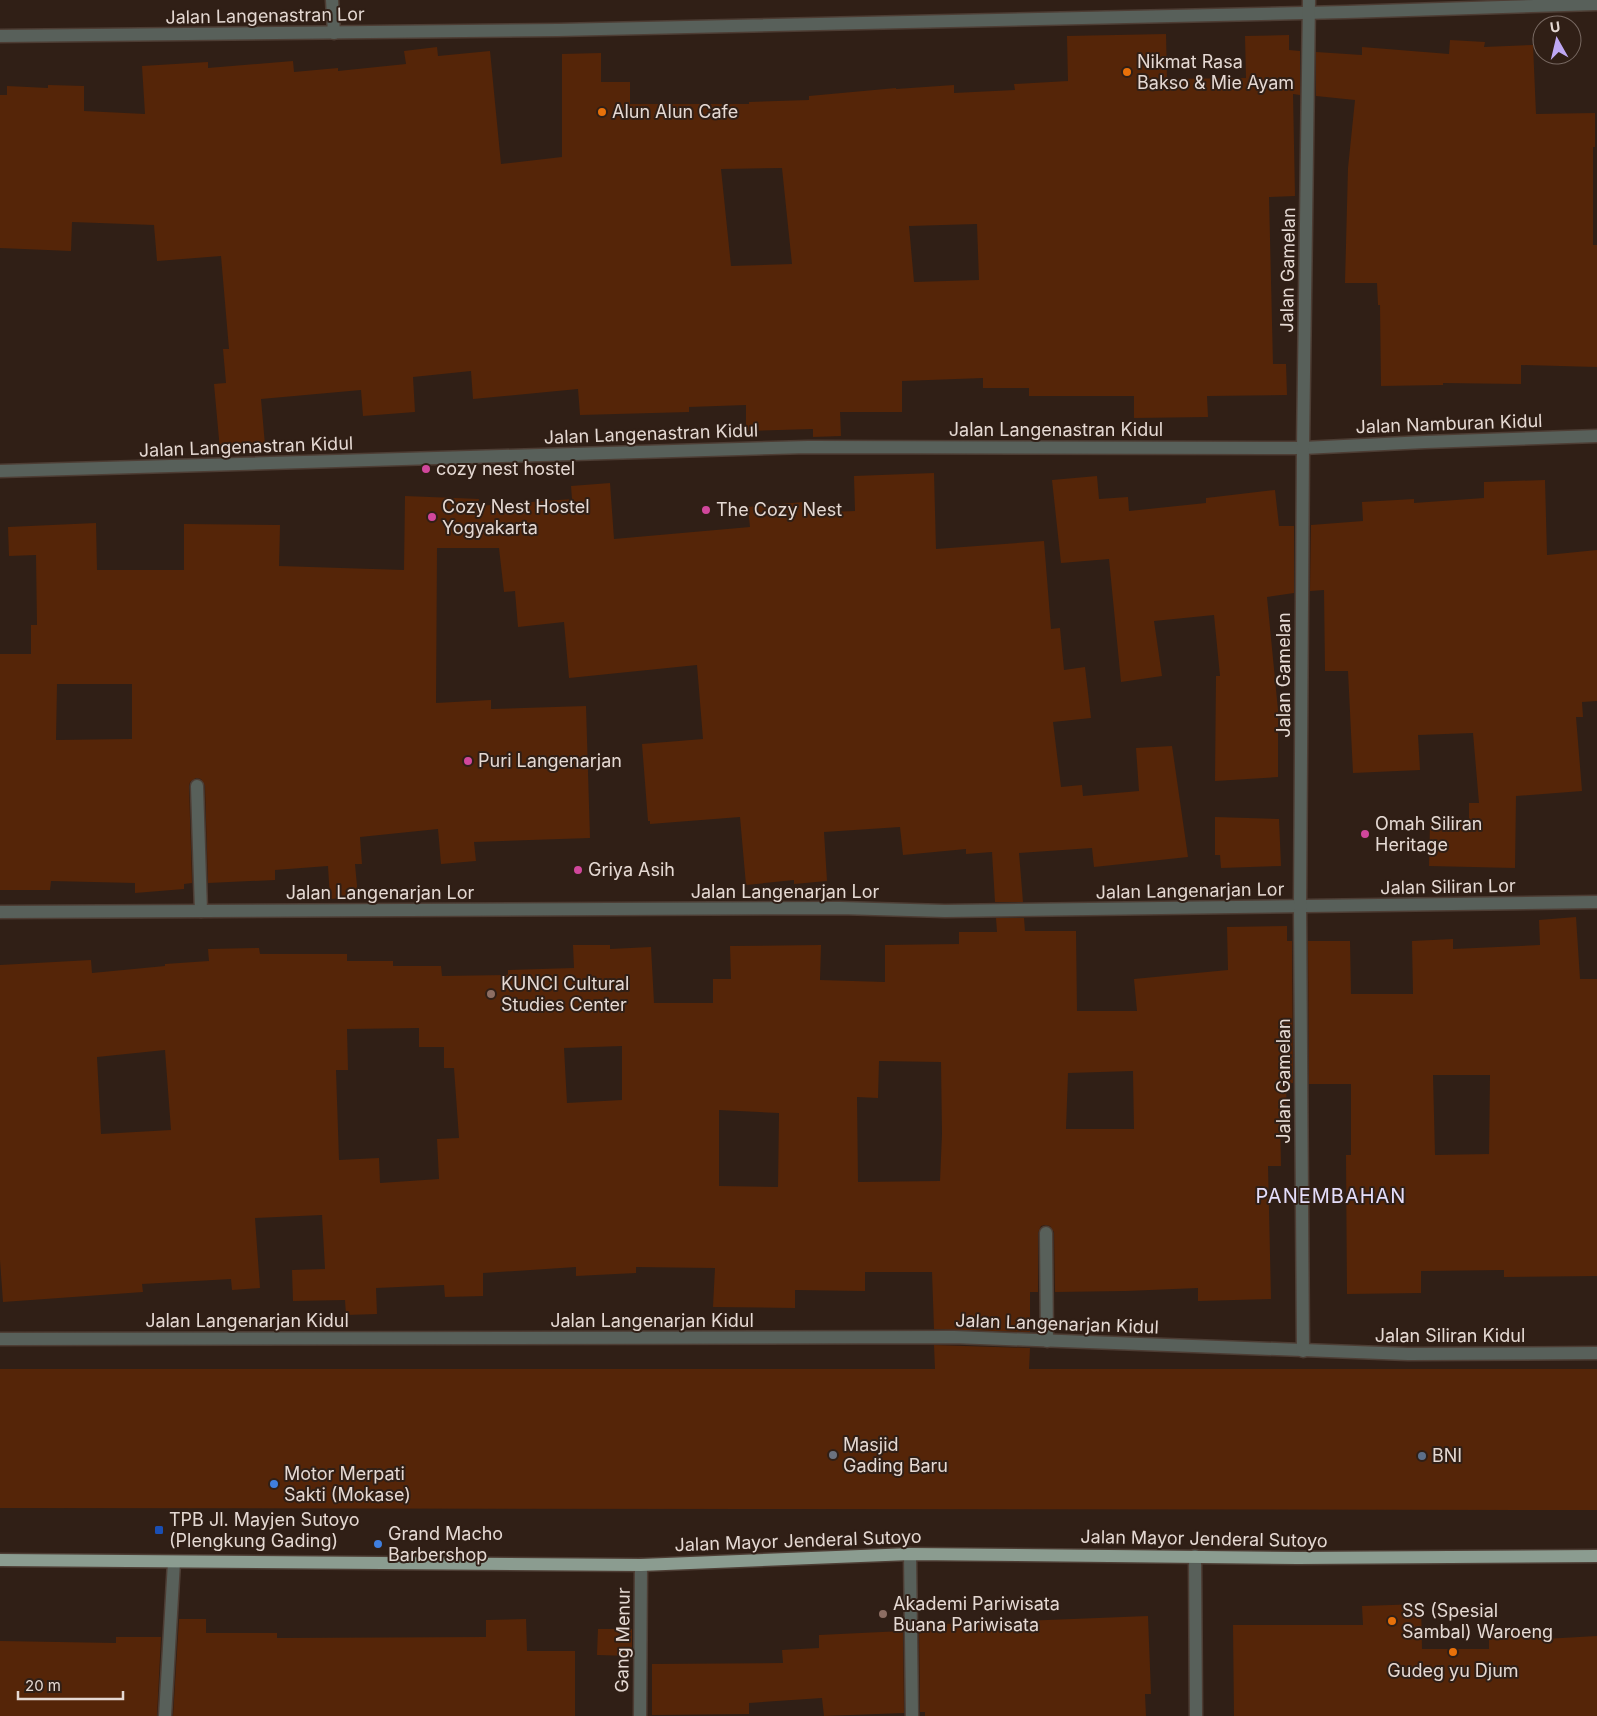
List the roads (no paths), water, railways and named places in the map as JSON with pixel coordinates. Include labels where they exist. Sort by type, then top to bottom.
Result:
[{"type":"main road","name":"Jalan Mayor Jenderal Sutoyo","points":[[0,1560],[641,1565],[910,1554],[1298,1558],[1597,1556]]},
{"type":"street","points":[[332,0],[334,33]]},
{"type":"street","name":"Jalan Langenastran Lor","points":[[0,36],[607,29],[1310,6],[1597,4]]},
{"type":"street","name":"Jalan Gamelan","points":[[1303,1351],[1300,907],[1303,448],[1310,6]]},
{"type":"street","name":"Jalan Namburan Kidul","points":[[1303,448],[1597,436]]},
{"type":"street","name":"Jalan Langenastran Kidul","points":[[0,471],[808,447],[1303,448]]},
{"type":"street","points":[[197,786],[201,911]]},
{"type":"street","name":"Jalan Siliran Lor","points":[[1300,907],[1597,902]]},
{"type":"street","name":"Jalan Langenarjan Lor","points":[[0,912],[840,908],[945,911],[1300,907]]},
{"type":"street","points":[[1046,1233],[1047,1341]]},
{"type":"street","name":"Jalan Langenarjan Kidul","points":[[0,1339],[954,1337],[1303,1351]]},
{"type":"street","name":"Jalan Siliran Kidul","points":[[1303,1351],[1408,1354],[1597,1352]]},
{"type":"street","points":[[910,1554],[912,1716]]},
{"type":"street","points":[[1195,1556],[1196,1716]]},
{"type":"street","points":[[165,1716],[174,1562]]},
{"type":"street","name":"Gang Menur","points":[[640,1716],[641,1565]]},
{"type":"place","name":"Nikmat Rasa Bakso & Mie Ayam","points":[[1127,72]]},
{"type":"place","name":"Alun Alun Cafe","points":[[602,112]]},
{"type":"place","name":"cozy nest hostel","points":[[426,469]]},
{"type":"place","name":"The Cozy Nest","points":[[706,510]]},
{"type":"place","name":"Cozy Nest Hostel Yogyakarta","points":[[432,517]]},
{"type":"place","name":"Puri Langenarjan","points":[[468,761]]},
{"type":"place","name":"Omah Siliran Heritage","points":[[1365,834]]},
{"type":"place","name":"Griya Asih","points":[[578,870]]},
{"type":"place","name":"KUNCI Cultural Studies Center","points":[[491,994]]},
{"type":"place","name":"Masjid Gading Baru","points":[[833,1455]]},
{"type":"place","name":"BNI","points":[[1422,1456]]},
{"type":"place","name":"Motor Merpati Sakti (Mokase)","points":[[274,1484]]},
{"type":"place","name":"TPB Jl. Mayjen Sutoyo (Plengkung Gading)","points":[[159,1530]]},
{"type":"place","name":"Grand Macho Barbershop","points":[[378,1544]]},
{"type":"place","name":"Akademi Pariwisata Buana Pariwisata","points":[[883,1614]]},
{"type":"place","name":"SS (Spesial Sambal) Waroeng","points":[[1392,1621]]},
{"type":"place","name":"Gudeg yu Djum","points":[[1453,1652]]},
{"type":"district","name":"PANEMBAHAN","points":[[1331,1196]]}]
